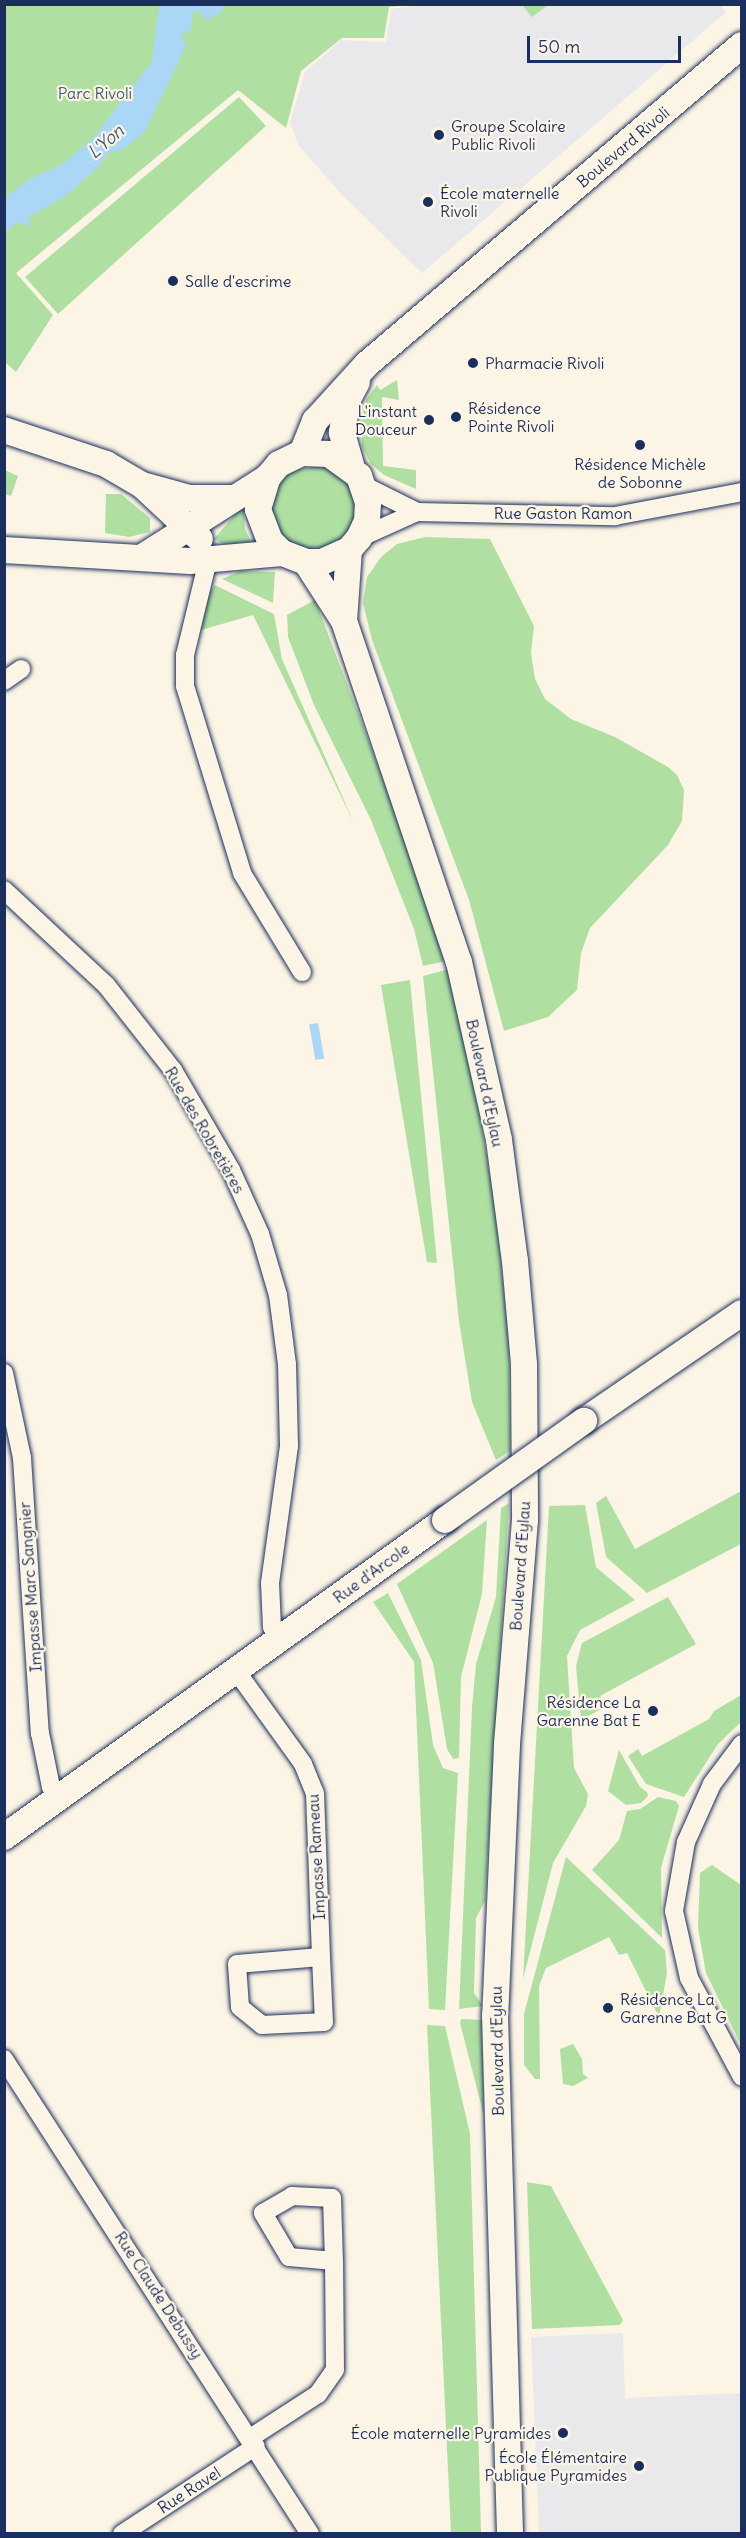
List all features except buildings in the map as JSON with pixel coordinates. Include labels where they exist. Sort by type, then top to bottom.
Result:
[{"type":"main road","name":"Boulevard Rivoli","points":[[302,453],[315,421],[368,364],[741,45]]},
{"type":"main road","name":"Boulevard Rivoli","points":[[358,476],[342,432],[348,399],[368,364]]},
{"type":"main road","points":[[4,430],[106,465],[142,485],[189,498],[231,498]]},
{"type":"main road","points":[[4,550],[141,558],[220,560],[282,553],[306,562],[322,562],[354,544],[367,521],[368,502],[358,476],[329,454],[302,453],[279,464],[268,477],[231,498],[189,529],[141,558]]},
{"type":"main road","points":[[268,477],[258,509],[262,526],[282,553]]},
{"type":"main road","points":[[142,485],[220,560]]},
{"type":"main road","name":"Boulevard d'Eylau","points":[[344,621],[354,544]]},
{"type":"main road","name":"Boulevard d'Eylau","points":[[306,562],[344,621],[459,962],[499,1140],[524,1364],[525,1520],[506,1757],[495,2014],[510,2534]]},
{"type":"main road","name":"Rue d'Arcole","points":[[4,1837],[237,1672],[584,1420],[741,1313]]},
{"type":"street","name":"Rue Gaston Ramon","points":[[358,476],[417,512]]},
{"type":"street","name":"Rue Gaston Ramon","points":[[354,544],[417,512],[615,516],[741,492]]},
{"type":"street","points":[[220,560],[185,655],[185,686],[242,873],[302,972]]},
{"type":"street","points":[[4,681],[21,669]]},
{"type":"street","name":"Rue des Robretières","points":[[4,890],[106,985],[173,1070],[231,1170],[260,1234],[278,1295],[287,1364],[290,1446],[270,1583],[273,1628],[279,1641]]},
{"type":"street","name":"Impasse Marc Sangnier","points":[[4,1372],[22,1458],[40,1733],[51,1787],[59,1799]]},
{"type":"street","name":"Impasse Rameau","points":[[237,1672],[303,1764],[315,1793],[324,2022],[262,2025],[240,2007],[237,1964],[321,1957]]},
{"type":"street","points":[[741,1744],[712,1784],[686,1842],[674,1911],[689,1978],[741,2077]]},
{"type":"street","name":"Rue Claude Debussy","points":[[4,2059],[253,2442],[310,2534]]},
{"type":"street","name":"Rue Ravel","points":[[122,2534],[318,2394],[335,2370],[334,2261],[332,2198],[291,2196],[263,2213],[289,2257],[334,2261]]},
{"type":"shaded area","name":"Groupe Scolaire Public Rivoli","points":[[427,4],[720,4],[726,12],[422,273],[344,197],[299,146],[290,123],[305,72],[341,40],[386,42],[391,9]]},
{"type":"shaded area","name":"École Élémentaire Publique Pyramides","points":[[623,2333],[625,2398],[741,2393],[741,2533],[539,2533],[531,2337]]},
{"type":"green space","name":"Parc Rivoli","points":[[5,5],[406,5],[389,7],[384,38],[342,38],[301,71],[286,128],[238,90],[16,273],[53,315],[16,372],[5,362]]},
{"type":"green space","points":[[522,5],[548,5],[532,17]]},
{"type":"green space","points":[[239,97],[266,126],[58,314],[25,277]]},
{"type":"green space","points":[[397,380],[399,400],[382,397],[383,466],[416,470],[416,489],[384,475],[371,464],[362,447],[361,424],[366,400],[377,385],[380,390]]},
{"type":"green space","points":[[328,465],[348,480],[356,501],[355,528],[339,547],[307,556],[271,532],[269,497],[277,482],[293,470]]},
{"type":"green space","points":[[5,470],[18,476],[11,496],[5,494]]},
{"type":"green space","points":[[106,494],[121,494],[150,518],[150,532],[129,537],[105,533]]},
{"type":"green space","points":[[243,505],[245,529],[253,546],[231,547],[214,539]]},
{"type":"green space","points":[[425,537],[490,539],[534,626],[531,653],[535,679],[545,699],[571,719],[615,737],[668,767],[677,775],[684,790],[682,821],[668,845],[590,928],[581,953],[577,990],[548,1017],[504,1031],[469,900],[372,640],[363,603],[367,577],[381,557],[397,544]]},
{"type":"green space","points":[[240,571],[275,572],[273,603],[222,579]]},
{"type":"green space","points":[[215,585],[274,614],[282,659],[354,823],[253,615],[201,630],[206,598]]},
{"type":"green space","points":[[315,600],[406,839],[446,961],[423,966],[414,929],[371,820],[314,705],[288,637],[287,615]]},
{"type":"green space","points":[[449,969],[471,1067],[495,1206],[509,1341],[510,1451],[496,1460],[472,1402],[459,1321],[423,976]]},
{"type":"green space","points":[[410,980],[437,1263],[427,1262],[381,985]]},
{"type":"green space","points":[[741,1491],[741,1544],[647,1593],[606,1557],[596,1503],[606,1496],[635,1549]]},
{"type":"green space","points":[[509,1503],[485,1901],[476,1918],[474,1993],[483,2006],[459,2009],[472,1707],[476,1664],[496,1597],[501,1508]]},
{"type":"green space","points":[[585,1505],[596,1567],[635,1600],[580,1630],[567,1656],[574,1768],[588,1794],[586,1806],[553,1863],[523,1979],[549,1506]]},
{"type":"green space","points":[[487,1520],[482,1594],[461,1677],[459,1758],[453,1759],[447,1749],[433,1663],[397,1584]]},
{"type":"green space","points":[[388,1593],[421,1660],[433,1745],[443,1768],[458,1773],[445,2010],[429,2009],[414,1662],[373,1602]]},
{"type":"green space","points":[[668,1597],[696,1644],[600,1696],[605,1707],[581,1720],[576,1666],[582,1643]]},
{"type":"green space","points":[[741,1695],[741,1722],[718,1744],[684,1797],[646,1784],[628,1756],[638,1749],[642,1756],[709,1719],[714,1711]]},
{"type":"green space","points":[[619,1750],[640,1787],[647,1792],[648,1796],[641,1803],[626,1805],[608,1791]]},
{"type":"green space","points":[[658,1797],[676,1801],[679,1806],[661,1868],[662,1938],[592,1870],[619,1840],[627,1811],[640,1809]]},
{"type":"green space","points":[[566,1857],[665,1950],[667,1973],[659,2017],[627,1953],[619,1955],[609,1937],[546,1968],[539,1986],[540,2079],[535,2079],[524,2065],[524,2014]]},
{"type":"green space","points":[[712,1865],[741,1885],[741,2045],[706,1973],[698,1928],[700,1873]]},
{"type":"green space","points":[[461,2019],[482,2020],[484,2116],[460,2023]]},
{"type":"green space","points":[[427,2025],[445,2026],[470,2134],[481,2533],[451,2533]]},
{"type":"green space","points":[[573,2044],[582,2059],[583,2074],[588,2078],[573,2086],[563,2084],[560,2049]]},
{"type":"green space","points":[[527,2182],[551,2186],[623,2320],[620,2325],[532,2329]]},
{"type":"water","name":"L'Yon","points":[[159,5],[224,5],[221,12],[209,19],[204,19],[199,10],[193,13],[190,32],[181,33],[186,45],[145,131],[124,149],[108,153],[97,169],[62,198],[27,218],[34,227],[19,222],[5,231],[5,198],[29,179],[61,165],[93,138],[152,62]]},
{"type":"water","points":[[318,1023],[324,1058],[315,1060],[309,1025]]},
{"type":"place","name":"Groupe Scolaire Public Rivoli","points":[[439,135]]},
{"type":"place","name":"École maternelle Rivoli","points":[[428,202]]},
{"type":"place","name":"Salle d'escrime","points":[[173,281]]},
{"type":"place","name":"Pharmacie Rivoli","points":[[473,363]]},
{"type":"place","name":"Résidence Pointe Rivoli","points":[[456,417]]},
{"type":"place","name":"L'instant Douceur","points":[[429,420]]},
{"type":"place","name":"Résidence Michèle de Sobonne","points":[[640,445]]},
{"type":"place","name":"Résidence La Garenne Bat E","points":[[653,1711]]},
{"type":"place","name":"Résidence La Garenne Bat G","points":[[608,2008]]},
{"type":"place","name":"École maternelle Pyramides","points":[[563,2433]]},
{"type":"place","name":"École Élémentaire Publique Pyramides","points":[[639,2466]]}]
